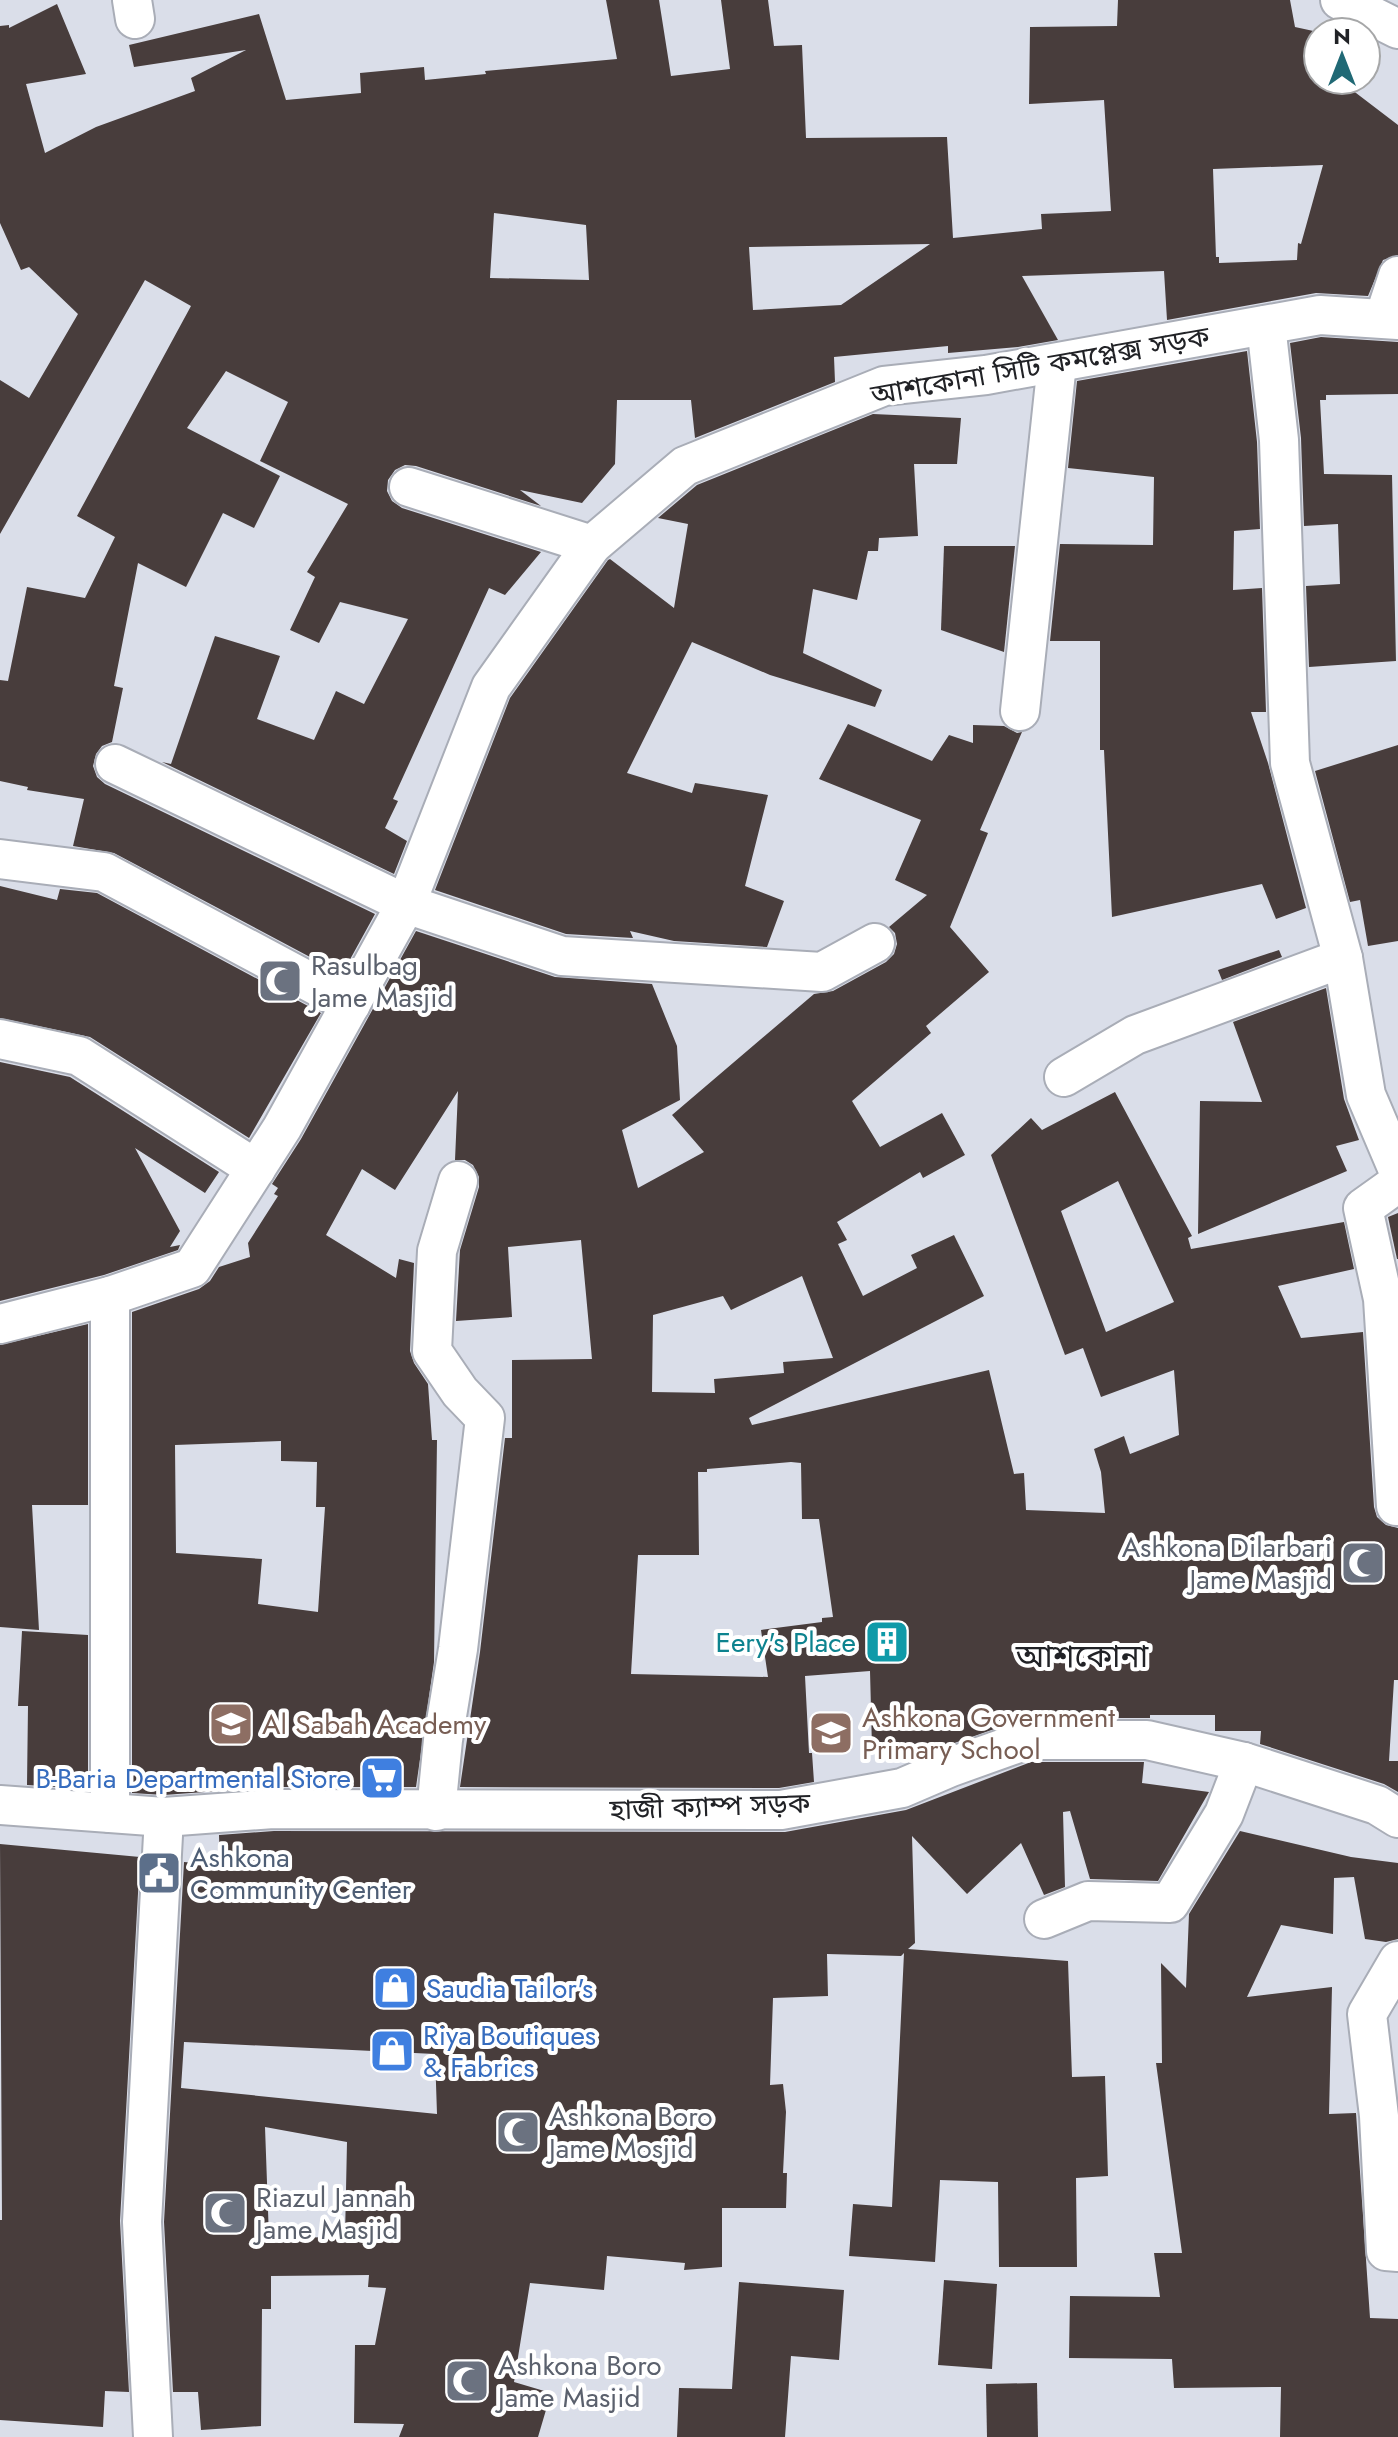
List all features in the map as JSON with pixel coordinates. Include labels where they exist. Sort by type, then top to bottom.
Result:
[{"type":"street","points":[[1340,0],[1398,29]]},
{"type":"street","points":[[1391,319],[1398,276]]},
{"type":"street","name":"আশকোনা সিটি কমপ্লেক্স সড়ক","points":[[110,1296],[192,1268],[282,1128],[406,904],[491,687],[592,545],[685,466],[884,386],[986,375],[1320,315],[1391,319]]},
{"type":"street","points":[[1266,325],[1279,440],[1290,763],[1343,958],[1366,1095],[1398,1170]]},
{"type":"street","points":[[1020,711],[1057,363]]},
{"type":"street","points":[[409,487],[592,545]]},
{"type":"street","points":[[115,764],[406,904],[562,956],[822,972],[875,943]]},
{"type":"street","points":[[0,859],[104,872],[351,1004]]},
{"type":"street","points":[[1064,1077],[1135,1035],[1343,958]]},
{"type":"street","points":[[0,1039],[79,1056],[256,1169]]},
{"type":"street","points":[[436,1811],[485,1418],[460,1392],[432,1351],[437,1251],[458,1181]]},
{"type":"street","points":[[1396,1506],[1383,1299],[1363,1208],[1398,1183]]},
{"type":"street","points":[[0,1324],[110,1296],[110,1813]]},
{"type":"street","name":"হাজী ক্যাম্প সড়ক","points":[[0,1805],[164,1817],[273,1809],[781,1810],[902,1788],[1027,1740],[1147,1740],[1244,1762],[1377,1805],[1398,1818]]},
{"type":"street","points":[[1044,1919],[1088,1901],[1170,1903],[1224,1814],[1244,1762]]},
{"type":"street","points":[[153,2437],[142,2222],[164,1817]]},
{"type":"street","points":[[1398,1961],[1367,2014],[1379,2116],[1386,2251],[1398,2252]]},
{"type":"building","points":[[606,0],[659,0],[671,76],[730,69],[721,0],[768,0],[774,46],[802,45],[806,138],[947,137],[953,238],[1042,229],[1041,214],[1111,211],[1104,100],[1029,104],[1030,27],[1117,26],[1118,0],[1290,0],[1295,27],[1302,29],[1302,96],[1360,96],[1398,125],[1398,255],[1383,260],[1368,296],[1316,293],[1167,320],[1164,271],[1022,276],[1058,340],[948,353],[948,346],[834,357],[835,382],[695,438],[691,400],[617,400],[615,464],[582,503],[520,490],[541,506],[416,466],[405,465],[395,470],[388,480],[387,491],[392,501],[402,508],[541,552],[505,595],[489,588],[393,799],[398,801],[385,828],[407,841],[394,874],[162,762],[171,764],[215,636],[280,656],[257,719],[314,740],[336,691],[364,704],[408,619],[340,602],[319,643],[290,630],[315,577],[307,572],[348,504],[260,461],[288,402],[226,371],[187,428],[280,476],[254,528],[223,513],[186,587],[138,563],[114,686],[123,688],[112,742],[102,746],[93,766],[97,777],[105,784],[375,914],[342,974],[114,853],[73,846],[84,799],[27,790],[28,787],[0,781],[0,680],[8,681],[27,587],[85,598],[115,537],[77,516],[191,306],[145,280],[0,534],[0,380],[29,398],[78,314],[29,267],[21,270],[0,223],[0,26],[9,25],[9,28],[57,4],[86,74],[26,84],[45,153],[96,127],[195,91],[191,78],[246,50],[134,67],[129,45],[259,14],[286,100],[361,93],[360,73],[424,67],[425,80],[486,74],[485,71],[617,59]],"holes":[[[1323,165],[1301,244],[1298,243],[1297,260],[1219,263],[1219,257],[1216,257],[1213,169]],[[494,213],[586,225],[589,280],[490,278]],[[930,244],[841,305],[753,310],[749,247]]]},
{"type":"building","points":[[1321,337],[1398,342],[1398,394],[1326,395],[1326,400],[1320,400],[1324,474],[1392,475],[1396,661],[1309,667],[1306,586],[1340,584],[1338,524],[1304,526],[1301,438],[1290,343]]},
{"type":"building","points":[[1247,351],[1257,442],[1260,529],[1234,531],[1233,590],[1262,588],[1266,712],[1251,712],[1268,763],[1306,908],[1276,919],[1262,884],[1112,917],[1104,750],[1100,750],[1100,641],[1050,641],[1060,544],[1153,545],[1154,477],[1068,468],[1077,381]]},
{"type":"building","points":[[873,414],[961,418],[957,464],[914,464],[918,536],[879,538],[878,551],[868,551],[857,600],[813,589],[803,653],[882,690],[875,707],[770,675],[692,642],[627,773],[692,793],[695,783],[768,795],[745,886],[784,901],[767,947],[674,941],[630,931],[633,938],[566,934],[435,890],[510,698],[608,560],[674,608],[688,524],[658,518],[697,485]]},
{"type":"building","points":[[944,546],[1015,546],[1004,652],[941,630]]},
{"type":"building","points":[[848,724],[932,761],[949,735],[973,743],[973,725],[1004,726],[1017,733],[1022,732],[980,830],[988,833],[950,927],[989,972],[926,1026],[931,1033],[852,1101],[880,1147],[942,1113],[965,1155],[923,1178],[920,1172],[837,1222],[847,1240],[838,1244],[863,1296],[917,1268],[911,1255],[954,1235],[984,1296],[749,1418],[752,1425],[989,1370],[1014,1474],[1024,1473],[1026,1510],[1105,1513],[1101,1472],[1094,1449],[1124,1436],[1130,1454],[1179,1435],[1174,1370],[1101,1397],[1083,1348],[1065,1355],[991,1155],[1031,1118],[1042,1130],[1115,1092],[1192,1236],[1188,1238],[1191,1249],[1344,1222],[1354,1269],[1278,1286],[1301,1338],[1363,1332],[1374,1507],[1377,1517],[1386,1525],[1398,1528],[1398,1680],[1394,1680],[1389,1761],[1398,1761],[1398,1792],[1384,1784],[1260,1744],[1261,1731],[1215,1731],[1215,1715],[1026,1718],[943,1747],[872,1748],[870,1671],[805,1676],[809,1753],[812,1753],[814,1782],[779,1788],[460,1787],[480,1652],[505,1438],[512,1438],[512,1360],[592,1359],[581,1240],[508,1247],[512,1317],[456,1321],[460,1250],[479,1187],[479,1177],[473,1165],[465,1160],[455,1160],[458,1091],[395,1190],[362,1169],[326,1235],[396,1278],[399,1259],[414,1263],[410,1351],[428,1384],[432,1440],[437,1440],[434,1662],[416,1787],[273,1787],[164,1795],[132,1793],[132,1312],[199,1289],[210,1281],[219,1267],[250,1257],[248,1243],[278,1196],[274,1194],[278,1188],[272,1184],[301,1139],[416,931],[555,977],[652,984],[677,1046],[680,1100],[622,1130],[638,1188],[704,1152],[672,1115],[814,994],[833,991],[886,962],[894,954],[897,944],[895,933],[889,927],[927,895],[895,880],[921,820],[819,779]],"holes":[[[1118,1181],[1174,1302],[1106,1332],[1061,1211]],[[802,1276],[833,1358],[783,1362],[784,1373],[714,1379],[715,1393],[652,1392],[653,1315],[723,1296],[731,1310]],[[281,1441],[281,1461],[317,1462],[316,1507],[325,1507],[318,1612],[258,1604],[262,1559],[176,1553],[175,1445]],[[801,1463],[802,1519],[819,1519],[833,1617],[822,1618],[822,1622],[761,1630],[768,1677],[631,1674],[638,1555],[699,1555],[698,1472],[707,1472],[707,1469]]]},
{"type":"building","points":[[1398,745],[1398,941],[1368,946],[1360,900],[1350,902],[1315,771]]},
{"type":"building","points":[[0,886],[57,900],[60,889],[97,893],[321,1013],[249,1138],[90,1037],[0,1018]]},
{"type":"building","points":[[1279,950],[1282,957],[1222,980],[1218,970]]},
{"type":"building","points":[[1326,988],[1344,1099],[1359,1140],[1336,1146],[1347,1171],[1198,1234],[1200,1101],[1262,1102],[1233,1022]]},
{"type":"building","points":[[0,1062],[70,1077],[219,1172],[205,1193],[135,1148],[180,1231],[170,1247],[180,1245],[178,1250],[104,1275],[0,1301]]},
{"type":"building","points":[[1398,1213],[1398,1259],[1397,1259],[1388,1217]]},
{"type":"building","points":[[88,1324],[88,1505],[32,1505],[39,1630],[0,1627],[0,1345]]},
{"type":"building","points":[[22,1631],[88,1635],[88,1789],[27,1785],[28,1706],[18,1706]]},
{"type":"building","points":[[1031,1762],[1144,1762],[1142,1783],[1209,1792],[1158,1881],[1090,1879],[1070,1811],[1063,1812],[1065,1887],[1044,1895],[1021,1843],[967,1894],[912,1836],[915,1943],[908,1949],[1068,1961],[1072,2077],[1105,2076],[1108,2176],[1076,2178],[1077,2267],[999,2267],[998,2182],[940,2180],[935,2262],[849,2256],[853,2204],[892,2207],[904,1953],[901,1956],[827,1954],[828,1996],[773,1998],[770,2085],[783,2084],[786,2208],[722,2208],[722,2267],[684,2270],[685,2263],[607,2256],[604,2290],[530,2283],[514,2382],[551,2393],[538,2437],[399,2437],[404,2424],[354,2423],[355,2345],[375,2345],[386,2288],[368,2287],[369,2275],[271,2276],[271,2309],[262,2309],[261,2426],[201,2430],[198,2392],[173,2392],[164,2222],[184,1862],[220,1865],[219,1835],[274,1831],[785,1832],[906,1810]],"holes":[[[184,2042],[435,2054],[437,2114],[181,2088]],[[265,2127],[347,2142],[345,2237],[269,2238]]]},
{"type":"building","points":[[1240,1831],[1351,1857],[1398,1863],[1398,1939],[1386,1942],[1365,1939],[1354,1877],[1334,1878],[1333,1934],[1281,1925],[1247,1997],[1332,1987],[1329,2114],[1356,2113],[1370,2318],[1398,2319],[1398,2437],[1280,2437],[1281,2387],[1174,2388],[1172,2359],[1069,2358],[1070,2296],[1160,2297],[1154,2253],[1182,2253],[1156,2063],[1162,2063],[1161,1963],[1186,1988],[1189,1914]]},
{"type":"building","points":[[0,1844],[140,1857],[120,2221],[129,2392],[105,2391],[103,2427],[0,2420]]},
{"type":"building","points":[[944,2280],[997,2284],[992,2369],[938,2365]]},
{"type":"building","points":[[739,2282],[844,2290],[839,2360],[791,2356],[785,2437],[677,2437],[679,2388],[732,2389]]},
{"type":"building","points":[[1037,2383],[1038,2437],[987,2437],[986,2384]]},
{"type":"place","name":"Rasulbag Jame Masjid","points":[[280,981]]},
{"type":"place","name":"Ashkona Dilarbari Jame Masjid","points":[[1363,1563]]},
{"type":"place","name":"Eery's Place","points":[[887,1642]]},
{"type":"place","name":"Al Sabah Academy","points":[[231,1724]]},
{"type":"place","name":"Ashkona Government Primary School","points":[[831,1733]]},
{"type":"place","name":"B-Baria Departmental Store","points":[[382,1778]]},
{"type":"place","name":"Ashkona Community Center","points":[[159,1873]]},
{"type":"place","name":"Saudia Tailor's","points":[[395,1988]]},
{"type":"place","name":"Riya Boutiques & Fabrics","points":[[392,2051]]},
{"type":"place","name":"Ashkona Boro Jame Mosjid","points":[[518,2132]]},
{"type":"place","name":"Riazul Jannah Jame Masjid","points":[[225,2213]]},
{"type":"place","name":"Ashkona Boro Jame Masjid","points":[[467,2381]]},
{"type":"district","name":"আশকোনা","points":[[1082,1656]]}]
